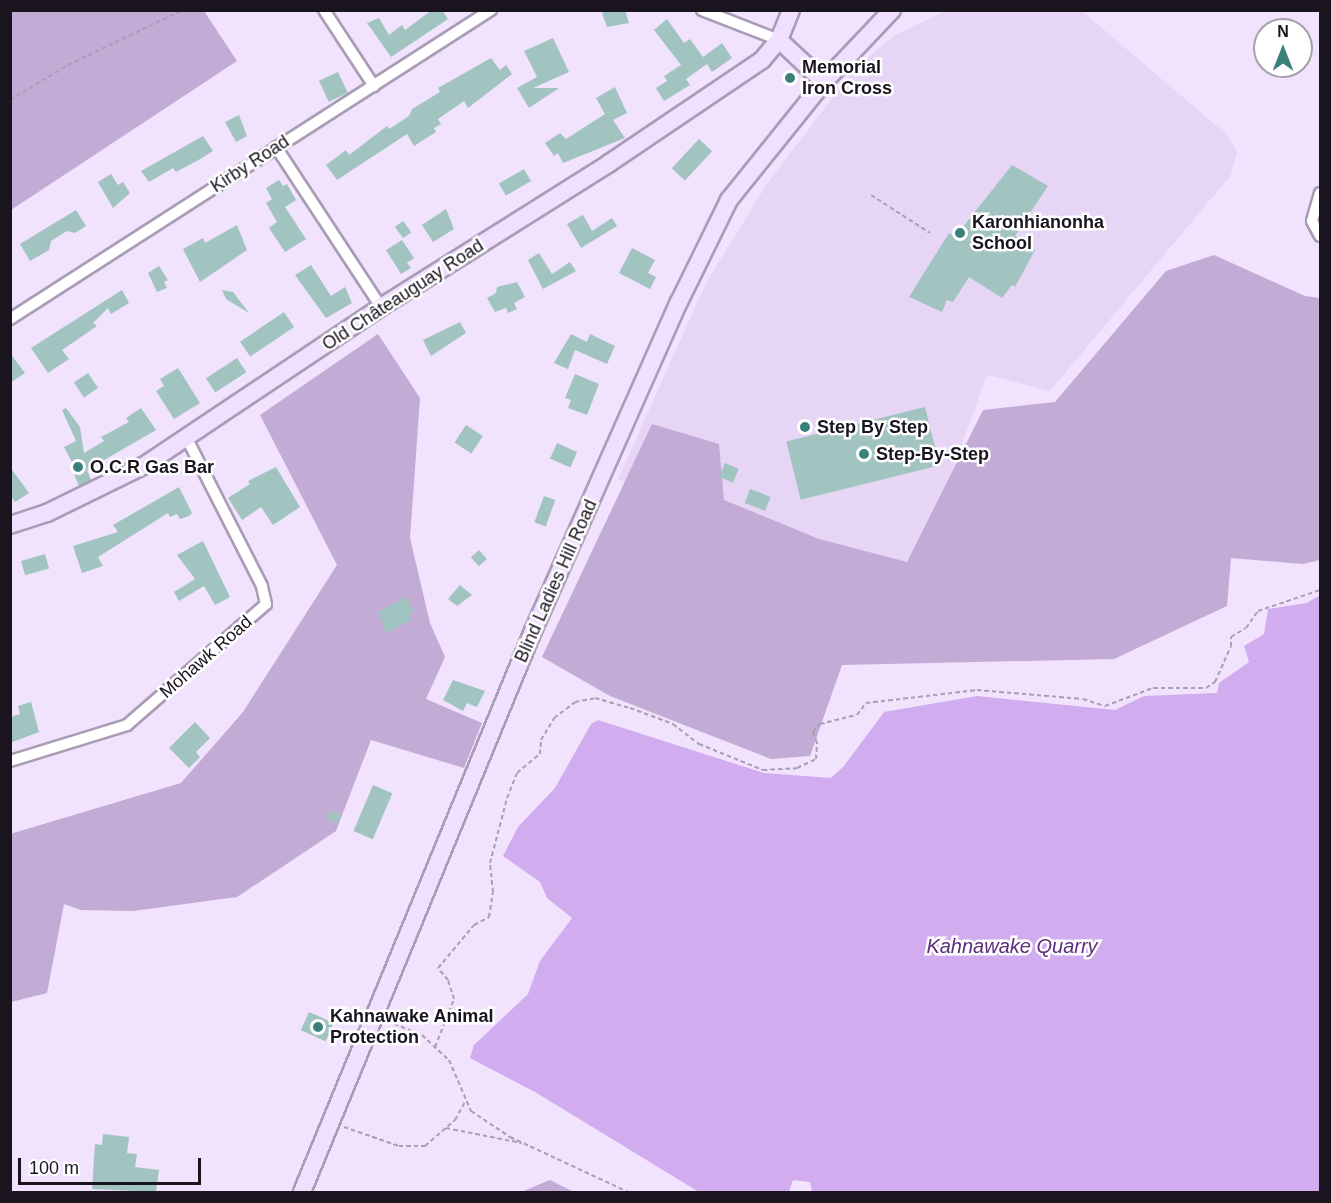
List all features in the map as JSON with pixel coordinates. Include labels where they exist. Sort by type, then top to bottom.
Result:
[{"type":"street","points":[[324,10],[374,86]]},
{"type":"street","name":"Kirby Road","points":[[10,319],[491,10]]},
{"type":"street","points":[[702,10],[779,40],[824,81]]},
{"type":"street","points":[[779,40],[791,10]]},
{"type":"street","name":"Blind Ladies Hill Road","points":[[302,1192],[533,631],[679,302],[729,200],[824,81],[892,10]]},
{"type":"street","name":"Old Châteauguay Road","points":[[10,525],[47,513],[145,465],[187,439],[381,307],[748,71],[779,40]]},
{"type":"street","points":[[276,147],[381,307]]},
{"type":"street","points":[[1320,193],[1312,221],[1320,236]]},
{"type":"street","name":"Mohawk Road","points":[[10,761],[127,726],[266,604],[262,586],[187,439]]},
{"type":"path","points":[[10,100],[68,65],[183,10]]},
{"type":"path","points":[[871,195],[930,233]]},
{"type":"path","points":[[435,1047],[454,999],[448,980],[438,968],[474,926],[489,917],[493,892],[490,863],[507,798],[517,773],[540,754],[541,740],[554,718],[575,702],[596,698],[630,708],[673,724],[699,744],[763,770],[797,768],[816,759],[818,743],[813,732],[820,724],[857,715],[866,703],[976,690],[1083,699],[1105,706],[1153,688],[1206,688],[1215,682],[1231,646],[1230,637],[1246,628],[1258,611],[1320,590]]},
{"type":"path","points":[[373,1015],[422,1035],[449,1060],[465,1102],[471,1111],[524,1143],[628,1192]]},
{"type":"path","points":[[330,1122],[399,1146],[425,1146],[446,1128],[465,1102]]},
{"type":"path","points":[[446,1128],[524,1143]]},
{"type":"shaded area","points":[[204,11],[237,61],[11,210],[11,12]]},
{"type":"shaded area","name":"Karonhianonha School","points":[[945,11],[1082,11],[1226,134],[1237,151],[1231,175],[1050,391],[987,375],[911,585],[618,479],[707,281],[767,184],[856,67],[894,36]]},
{"type":"shaded area","points":[[1214,255],[1305,296],[1320,298],[1320,560],[1303,564],[1231,558],[1227,606],[1114,659],[842,665],[810,756],[771,759],[610,696],[542,657],[652,424],[719,444],[724,500],[819,539],[907,562],[983,410],[1055,402],[1166,271]]},
{"type":"shaded area","points":[[378,334],[420,398],[410,538],[430,623],[445,657],[426,699],[482,723],[464,768],[371,740],[336,831],[237,897],[133,911],[81,910],[64,904],[47,993],[11,1002],[10,834],[181,783],[243,712],[337,565],[260,415]]},
{"type":"shaded area","points":[[550,1180],[574,1192],[521,1192]]},
{"type":"water","name":"Kahnawake Quarry","points":[[1320,595],[1320,1192],[812,1192],[810,1182],[793,1180],[789,1192],[699,1192],[535,1092],[470,1058],[474,1045],[528,994],[540,961],[572,918],[547,898],[540,882],[503,856],[518,827],[555,788],[591,724],[598,720],[764,773],[831,778],[844,766],[884,712],[977,696],[1115,710],[1144,696],[1217,693],[1219,683],[1249,662],[1244,646],[1264,634],[1268,609],[1307,603]]},
{"type":"building","points":[[432,10],[442,10],[448,19],[391,57],[367,23],[379,18],[389,35],[402,25],[405,30]]},
{"type":"building","points":[[609,10],[625,10],[629,23],[607,27],[602,13]]},
{"type":"building","points":[[667,19],[684,43],[690,39],[703,57],[722,43],[732,58],[712,72],[707,64],[686,79],[690,85],[664,101],[656,88],[667,81],[664,76],[681,65],[654,30]]},
{"type":"building","points":[[553,38],[569,72],[533,88],[559,88],[529,108],[517,88],[537,77],[524,51]]},
{"type":"building","points":[[491,58],[500,70],[506,65],[512,74],[468,108],[464,101],[438,119],[441,124],[434,128],[436,132],[414,146],[407,134],[337,180],[326,165],[346,150],[349,155],[387,126],[389,129],[409,116],[412,109],[440,92],[438,88]]},
{"type":"building","points":[[338,72],[348,93],[329,102],[319,81]]},
{"type":"building","points":[[615,87],[627,113],[613,120],[625,138],[563,163],[558,153],[554,156],[545,143],[560,133],[566,139],[605,114],[596,98]]},
{"type":"building","points":[[239,115],[247,136],[236,142],[225,122]]},
{"type":"building","points":[[203,136],[213,151],[202,158],[176,172],[173,168],[149,182],[141,171]]},
{"type":"building","points":[[699,139],[712,151],[685,181],[672,168]]},
{"type":"building","name":"Karonhianonha School","points":[[1012,165],[1048,186],[1015,236],[1035,250],[1015,287],[1012,285],[1002,298],[969,277],[953,302],[947,300],[942,312],[909,297],[949,233],[955,237]]},
{"type":"building","points":[[524,169],[531,181],[506,196],[499,184]]},
{"type":"building","points":[[111,174],[118,185],[123,182],[130,193],[113,208],[98,182]]},
{"type":"building","points":[[279,180],[283,186],[287,184],[296,200],[285,207],[306,239],[285,252],[269,228],[277,222],[266,203],[272,199],[266,188]]},
{"type":"building","points":[[446,209],[454,229],[433,242],[422,225]]},
{"type":"building","points":[[76,210],[86,226],[75,233],[67,231],[51,241],[49,250],[30,261],[20,244]]},
{"type":"building","points":[[583,215],[592,231],[612,218],[617,226],[581,248],[567,224]]},
{"type":"building","points":[[403,221],[411,232],[403,238],[395,227]]},
{"type":"building","points":[[237,225],[247,250],[200,282],[183,249],[203,238],[205,243]]},
{"type":"building","points":[[402,240],[414,258],[407,263],[411,268],[401,274],[386,250]]},
{"type":"building","points":[[632,248],[655,260],[648,273],[656,277],[650,289],[619,273]]},
{"type":"building","points":[[539,253],[552,274],[570,262],[576,271],[543,289],[528,260]]},
{"type":"building","points":[[311,265],[331,296],[345,287],[352,303],[326,318],[295,275]]},
{"type":"building","points":[[159,266],[168,280],[164,282],[167,288],[157,292],[148,273]]},
{"type":"building","points":[[517,282],[525,297],[514,303],[517,309],[508,313],[506,308],[495,312],[487,298],[496,293],[497,287]]},
{"type":"building","points":[[122,290],[129,303],[111,314],[108,308],[93,323],[97,326],[62,350],[69,359],[48,373],[31,348]]},
{"type":"building","points":[[222,290],[233,292],[249,313],[226,299]]},
{"type":"building","points":[[284,312],[294,327],[250,357],[240,342]]},
{"type":"building","points":[[460,322],[466,333],[431,356],[423,340]]},
{"type":"building","points":[[571,334],[587,342],[590,334],[615,346],[607,364],[575,350],[568,369],[554,363]]},
{"type":"building","points":[[10,353],[25,373],[10,383]]},
{"type":"building","points":[[237,358],[246,372],[215,392],[206,378]]},
{"type":"building","points":[[178,368],[200,403],[174,419],[156,391],[164,386],[160,379]]},
{"type":"building","points":[[88,373],[98,388],[84,397],[74,383]]},
{"type":"building","points":[[575,374],[599,384],[587,415],[568,408],[571,400],[565,398]]},
{"type":"building","name":"Step-By-Step","points":[[925,407],[940,465],[801,500],[786,442]]},
{"type":"building","points":[[66,408],[80,427],[84,453],[104,441],[101,437],[129,422],[126,418],[141,408],[156,430],[87,470],[91,480],[79,486],[74,474],[77,472],[64,447],[76,441],[62,410]]},
{"type":"building","points":[[466,425],[483,436],[471,454],[455,443]]},
{"type":"building","points":[[557,443],[577,452],[570,467],[550,459]]},
{"type":"building","points":[[725,463],[739,469],[733,483],[719,477]]},
{"type":"building","points":[[10,467],[29,493],[15,502],[10,495]]},
{"type":"building","points":[[276,467],[300,507],[273,525],[261,507],[242,520],[228,498],[250,484],[248,481]]},
{"type":"building","points":[[179,487],[192,513],[189,516],[180,519],[177,514],[170,517],[168,513],[98,557],[103,566],[82,573],[73,546],[118,532],[113,525]]},
{"type":"building","points":[[750,489],[771,497],[765,511],[745,503]]},
{"type":"building","points":[[544,496],[555,500],[546,526],[534,522]]},
{"type":"building","points":[[203,541],[230,597],[215,605],[204,586],[179,601],[174,592],[195,579],[177,555]]},
{"type":"building","points":[[479,550],[487,559],[479,566],[471,557]]},
{"type":"building","points":[[45,554],[49,568],[25,575],[21,561]]},
{"type":"building","points":[[460,585],[472,595],[457,606],[448,599]]},
{"type":"building","points":[[406,597],[414,612],[409,615],[412,620],[386,633],[378,612]]},
{"type":"building","points":[[453,680],[485,691],[477,707],[467,703],[463,711],[443,700]]},
{"type":"building","points":[[31,702],[39,732],[10,743],[10,717],[20,714],[18,706]]},
{"type":"building","points":[[195,722],[210,738],[196,752],[200,757],[189,768],[169,748]]},
{"type":"building","points":[[373,785],[392,793],[373,839],[353,831]]},
{"type":"building","points":[[331,810],[341,815],[337,824],[326,818]]},
{"type":"building","name":"Kahnawake Animal Protection","points":[[309,1012],[334,1023],[326,1041],[301,1030]]},
{"type":"building","points":[[103,1134],[129,1137],[127,1153],[137,1154],[135,1167],[159,1170],[156,1192],[92,1189],[95,1144],[102,1145]]},
{"type":"place","name":"Memorial Iron Cross","points":[[790,78]]},
{"type":"place","name":"Karonhianonha School","points":[[960,233]]},
{"type":"place","name":"Step By Step","points":[[805,427]]},
{"type":"place","name":"Step-By-Step","points":[[864,454]]},
{"type":"place","name":"O.C.R Gas Bar","points":[[78,467]]},
{"type":"place","name":"Kahnawake Animal Protection","points":[[318,1027]]}]
